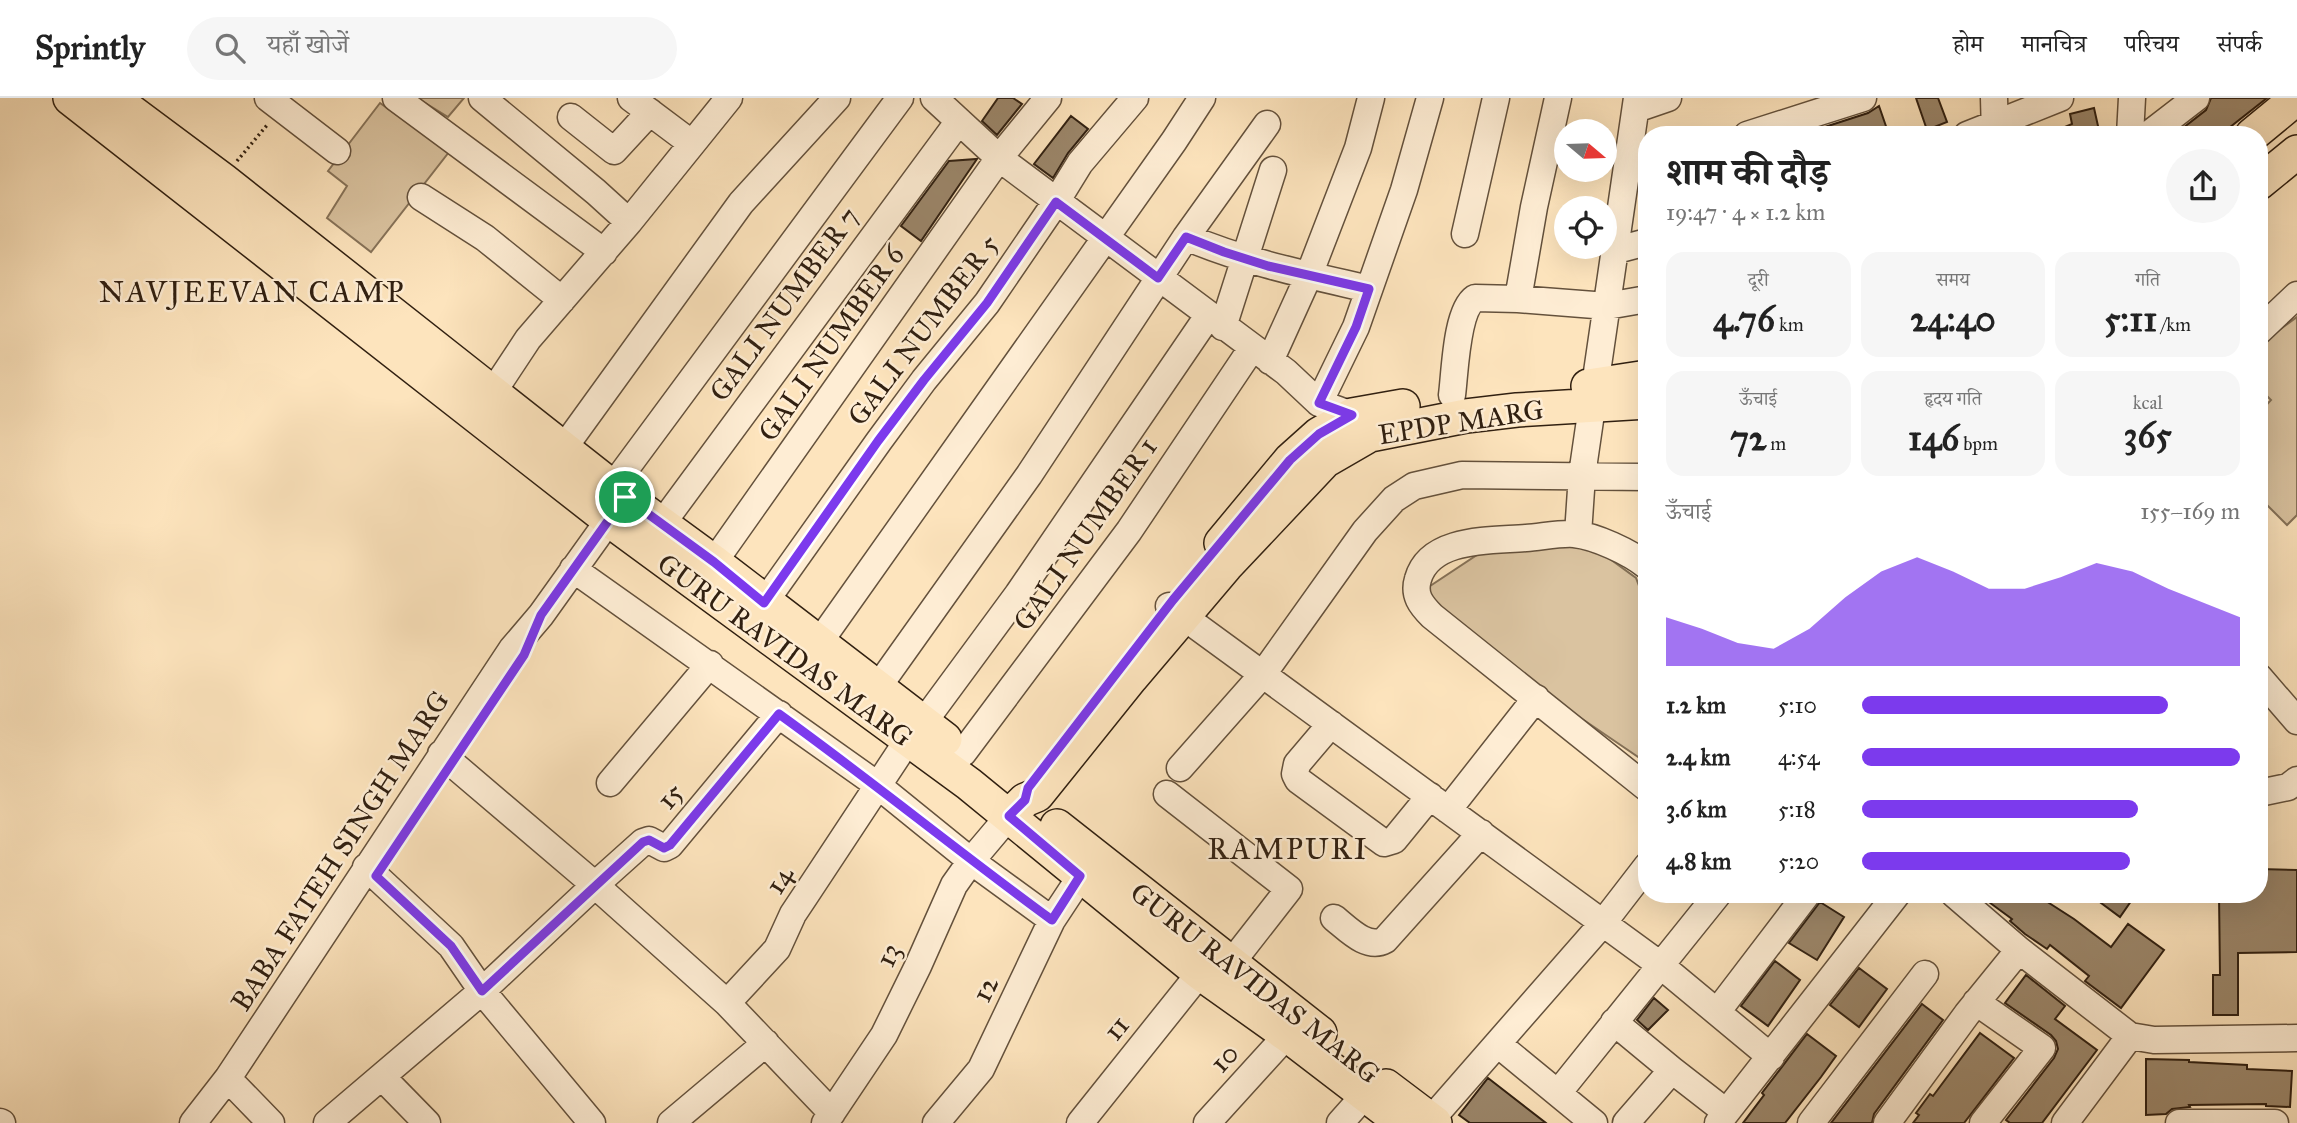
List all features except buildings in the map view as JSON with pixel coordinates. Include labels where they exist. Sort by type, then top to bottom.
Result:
[{"type":"main road","name":"GURU RAVIDAS MARG","points":[[70,98],[616,501],[1017,808],[1126,882],[1232,962],[1424,1122]]},
{"type":"main road","name":"GURU RAVIDAS MARG","points":[[113,98],[223,180],[493,392],[563,449],[616,501],[661,524],[878,687],[916,731],[963,753],[1080,876],[1200,973],[1287,1035],[1364,1096],[1424,1122]]},
{"type":"main road","points":[[2263,126],[2297,98]]},
{"type":"main road","points":[[2268,176],[2297,152]]},
{"type":"main road","name":"EPDP MARG","points":[[1361,425],[1504,411],[1595,395],[1638,380]]},
{"type":"main road","name":"EPDP MARG","points":[[1017,808],[1037,795],[1290,460],[1319,434],[1361,425],[1452,396],[1595,395],[1638,401]]},
{"type":"street","points":[[396,98],[604,252]]},
{"type":"street","points":[[482,98],[629,222]]},
{"type":"street","points":[[493,392],[528,339],[604,252],[729,98]]},
{"type":"street","points":[[563,449],[741,203],[837,98]]},
{"type":"street","name":"BABA FATEH SINGH MARG","points":[[193,1123],[228,1078],[371,872],[446,759],[512,649],[541,615],[616,501],[900,98]]},
{"type":"street","name":"GALI NUMBER 6","points":[[714,562],[999,158],[1048,98]]},
{"type":"street","name":"GALI NUMBER 5","points":[[764,603],[878,441],[987,303],[1080,163],[1136,98]]},
{"type":"street","points":[[818,644],[1202,98]]},
{"type":"street","name":"GALI NUMBER 1","points":[[963,753],[1261,354],[1309,275],[1358,148],[1371,98]]},
{"type":"street","points":[[1319,403],[1356,327],[1404,190],[1430,98]]},
{"type":"street","points":[[1465,234],[1496,98]]},
{"type":"street","points":[[1518,299],[1534,207],[1558,98]]},
{"type":"street","points":[[1617,240],[1637,167],[1637,104],[1668,98]]},
{"type":"street","points":[[1778,126],[1863,98]]},
{"type":"street","points":[[1994,98],[1995,126]]},
{"type":"street","points":[[2003,126],[2060,98]]},
{"type":"street","points":[[2130,126],[2132,98]]},
{"type":"street","points":[[2160,126],[2196,98]]},
{"type":"street","points":[[279,102],[337,151]]},
{"type":"street","points":[[571,117],[614,151],[640,105],[691,143]]},
{"type":"street","points":[[950,107],[999,158],[1056,202],[1107,233],[1158,278],[1261,354],[1319,403],[1361,425]]},
{"type":"street","name":"GALI NUMBER 7","points":[[661,524],[950,107]]},
{"type":"street","points":[[878,687],[1029,475],[1158,278],[1267,124]]},
{"type":"street","name":"14","points":[[727,1003],[777,949],[793,914],[876,785],[1216,322],[1246,260],[1273,170]]},
{"type":"street","points":[[421,197],[485,238],[562,300]]},
{"type":"street","points":[[1186,237],[1246,260],[1369,289]]},
{"type":"street","points":[[1617,250],[1638,244]]},
{"type":"street","points":[[1578,534],[1582,475],[1613,259]]},
{"type":"street","points":[[2268,322],[2297,295]]},
{"type":"street","points":[[1452,396],[1463,314],[1475,298],[1606,306],[1638,301]]},
{"type":"street","points":[[1180,768],[1263,674],[1365,531],[1394,499],[1415,486],[1462,475],[1638,477]]},
{"type":"street","points":[[1638,560],[1623,549],[1578,534],[1469,542],[1435,555],[1420,571],[1415,589],[1421,605],[1432,616],[1638,781]]},
{"type":"street","points":[[573,569],[710,664],[876,785],[971,861],[1052,920]]},
{"type":"street","points":[[1175,611],[1660,964],[1771,1056]]},
{"type":"street","points":[[610,783],[710,664]]},
{"type":"street","points":[[2268,684],[2292,702]]},
{"type":"street","points":[[1331,724],[1295,769],[1298,780],[1388,844],[1439,803],[1536,698]]},
{"type":"street","name":"15","points":[[595,885],[643,842],[649,840],[664,848],[670,845],[779,714]]},
{"type":"street","points":[[446,759],[595,885],[727,1003],[766,1043],[828,1118]]},
{"type":"street","points":[[2268,792],[2277,791],[2297,780]]},
{"type":"street","points":[[1167,794],[1289,888],[1232,962]]},
{"type":"street","name":"13","points":[[828,1118],[884,1035],[954,885],[1017,808]]},
{"type":"street","points":[[1334,918],[1369,943],[1378,944],[1385,940],[1481,833]]},
{"type":"street","name":"BABA FATEH SINGH MARG","points":[[209,1123],[236,1087],[371,872]]},
{"type":"street","points":[[371,872],[451,946],[482,991],[592,1123]]},
{"type":"street","name":"12","points":[[936,1123],[981,1069],[1052,920],[1080,876]]},
{"type":"street","points":[[1424,1122],[1499,1045],[1638,878]]},
{"type":"street","points":[[327,1123],[482,991],[595,885]]},
{"type":"street","points":[[1558,1093],[1711,903]]},
{"type":"street","points":[[1717,1012],[1800,903]]},
{"type":"street","points":[[1614,1022],[1672,1070],[1722,1118],[1890,903]]},
{"type":"street","points":[[1970,903],[2019,950],[2130,1036],[2154,1040],[2297,1038]]},
{"type":"street","points":[[1887,1123],[1976,1002],[2019,950]]},
{"type":"street","name":"11","points":[[1080,1123],[1200,973]]},
{"type":"street","points":[[1811,1123],[1925,974]]},
{"type":"street","points":[[1976,1002],[2042,1048],[1983,1123]]},
{"type":"street","name":"10","points":[[1207,1123],[1287,1035]]},
{"type":"street","points":[[2066,1123],[2130,1036]]},
{"type":"street","points":[[671,1123],[766,1043]]},
{"type":"street","points":[[1499,1045],[1594,1123]]},
{"type":"street","points":[[1626,1123],[1672,1070]]},
{"type":"street","points":[[382,1077],[427,1123]]},
{"type":"street","points":[[236,1087],[271,1123]]},
{"type":"street","points":[[1340,1123],[1364,1096]]},
{"type":"street","points":[[2179,1123],[2282,1120]]},
{"type":"path","points":[[223,180],[279,102]]},
{"type":"shaded area","points":[[417,98],[464,98],[448,117]]},
{"type":"shaded area","points":[[380,103],[449,152],[371,252],[327,218],[347,186],[328,171]]},
{"type":"shaded area","points":[[2297,317],[2297,515],[2287,525],[2268,506],[2268,403],[2271,400],[2268,397],[2268,338]]},
{"type":"shaded area","points":[[1535,539],[1599,551],[1636,578],[1638,757],[1519,676],[1418,594],[1483,551]]},
{"type":"district","name":"NAVJEEVAN CAMP","points":[[252,292]]},
{"type":"district","name":"RAMPURI","points":[[1288,849]]},
{"type":"route","points":[[1056,202],[1158,278],[1186,237],[1268,266],[1369,289],[1356,327],[1319,403],[1352,415],[1319,434],[1290,460],[1173,600],[1028,788],[1025,800],[1009,816],[1080,876],[1052,920],[779,714],[667,848],[649,840],[643,842],[482,991],[451,946],[376,876],[524,655],[541,615],[625,497],[714,562],[764,603],[878,441],[987,303],[1056,202]]}]
